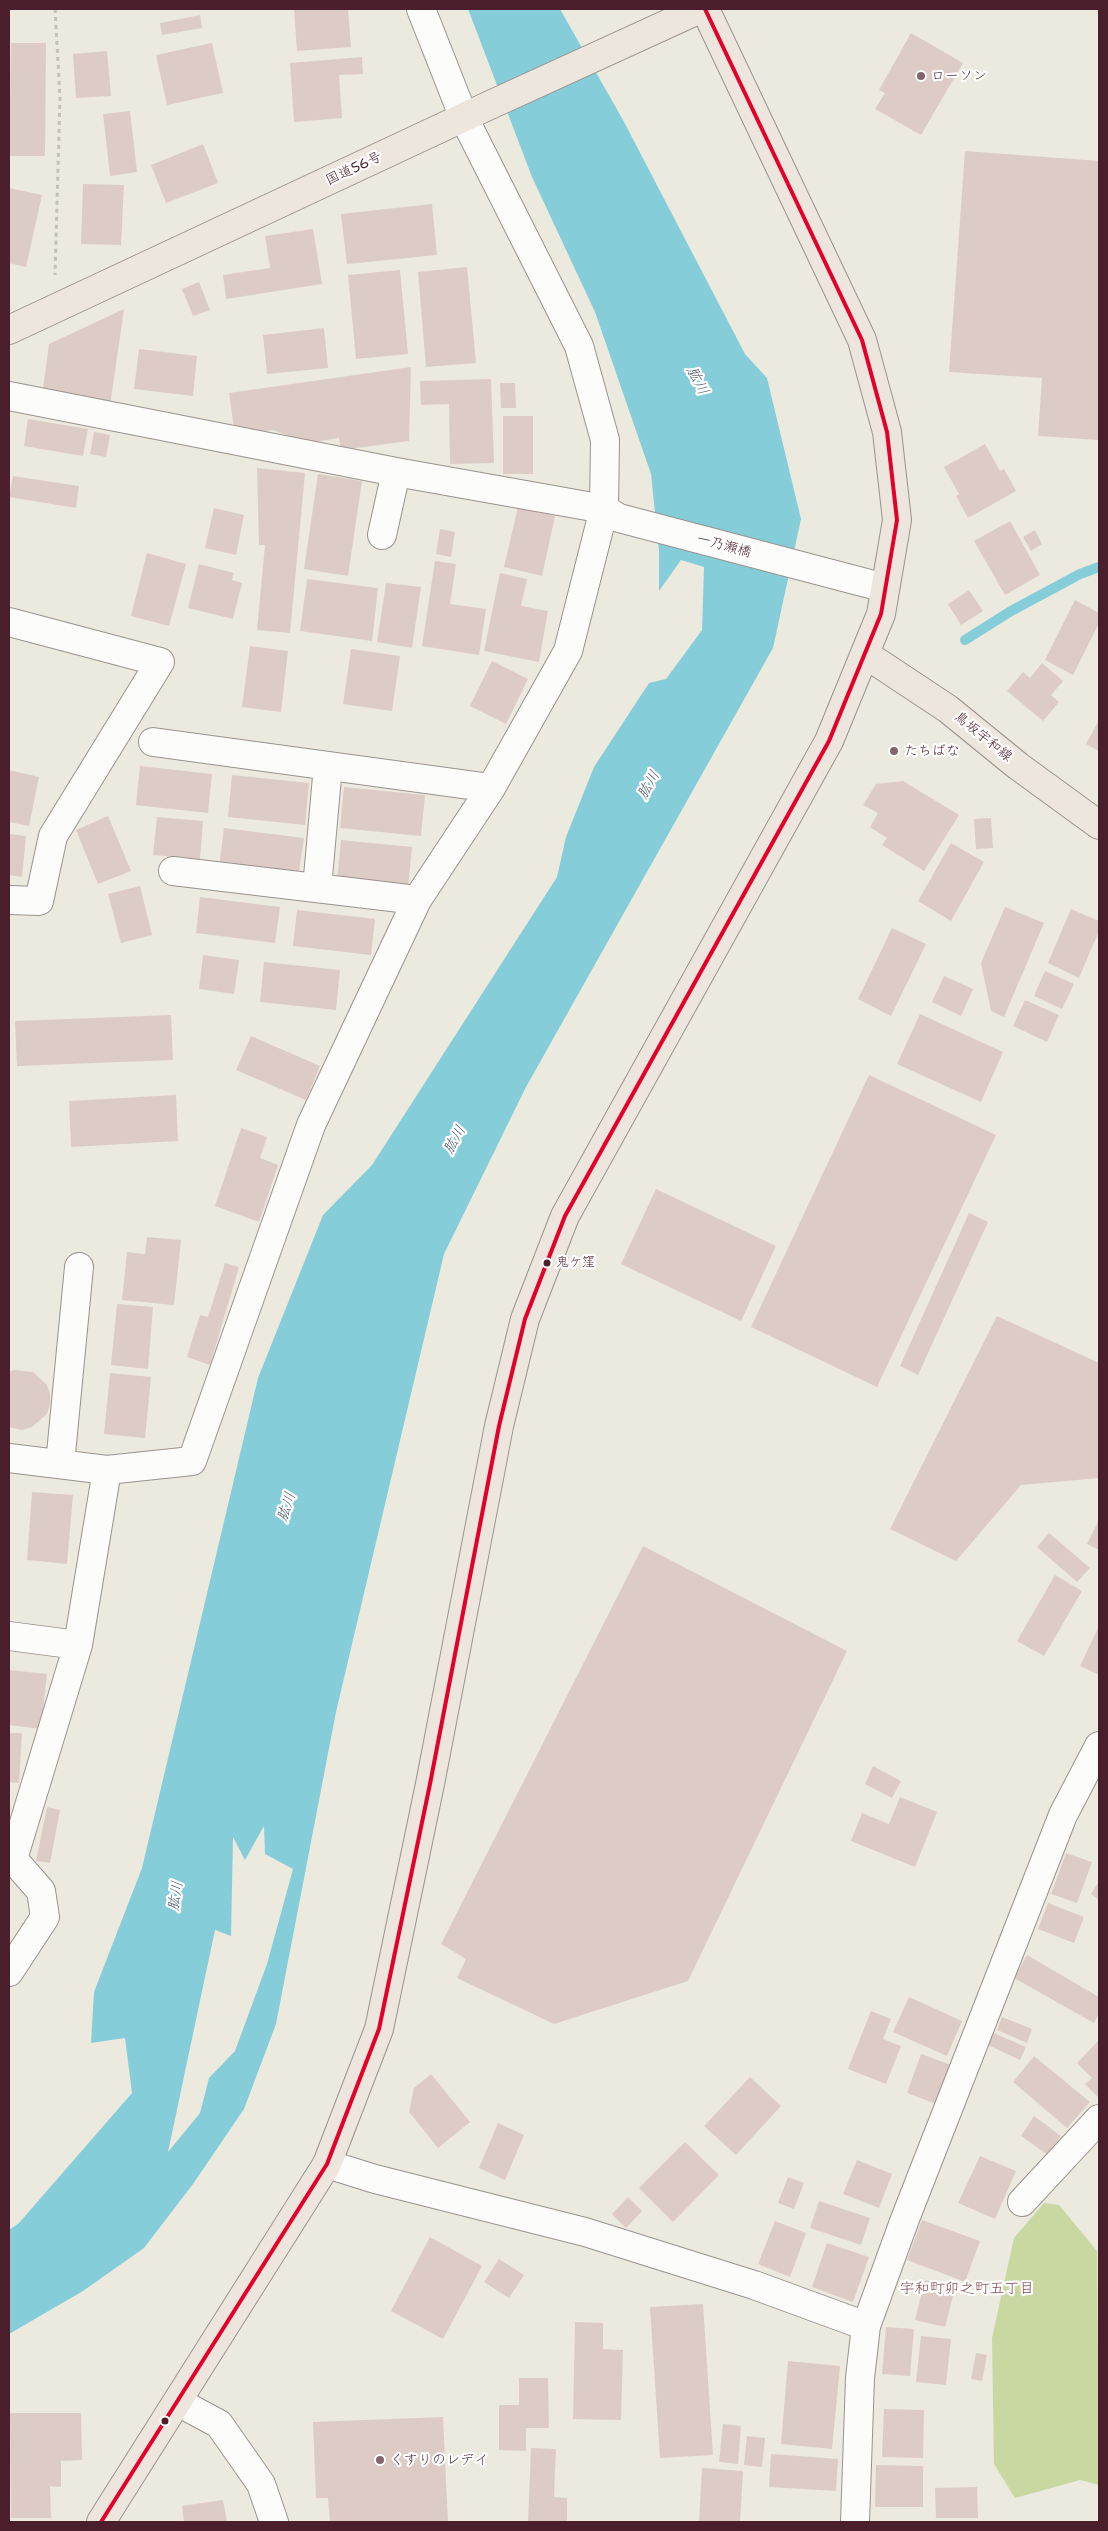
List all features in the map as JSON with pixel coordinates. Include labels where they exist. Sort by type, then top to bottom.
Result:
[{"type":"main road","name":"国道56号","points":[[9,330],[464,118],[490,104],[700,9]]},
{"type":"main road","points":[[101,2522],[327,2164],[379,2029],[430,1784],[499,1426],[525,1318],[565,1216],[829,741],[881,614],[897,520],[887,432],[862,340],[705,9]]},
{"type":"main road","name":"鳥坂宇和線","points":[[865,654],[948,709],[1018,766],[1099,825]]},
{"type":"street","points":[[9,1458],[107,1470],[192,1461],[311,1125],[417,900],[491,788],[568,651],[612,514],[605,440],[579,346],[464,118],[421,9]]},
{"type":"street","name":"一乃瀬橋","points":[[9,396],[612,514],[885,588]]},
{"type":"street","points":[[382,535],[396,472]]},
{"type":"street","points":[[9,622],[160,662],[53,836],[39,901],[9,900]]},
{"type":"street","points":[[153,742],[491,788]]},
{"type":"street","points":[[316,888],[328,766]]},
{"type":"street","points":[[173,871],[417,900]]},
{"type":"street","points":[[60,1464],[80,1267]]},
{"type":"street","points":[[9,1972],[45,1917],[41,1891],[12,1858],[18,1804],[78,1645],[107,1470]]},
{"type":"street","points":[[9,1636],[78,1645]]},
{"type":"street","points":[[855,2522],[860,2378],[866,2326],[909,2210],[1063,1815],[1099,1746]]},
{"type":"street","points":[[1022,2202],[1099,2119]]},
{"type":"street","points":[[327,2164],[375,2179],[585,2232],[754,2285],[866,2326]]},
{"type":"street","points":[[178,2402],[220,2424],[261,2484],[274,2522]]},
{"type":"path","points":[[54,310],[60,97],[55,9]]},
{"type":"green space","points":[[1044,2203],[1059,2205],[1097,2251],[1099,2485],[1080,2480],[1015,2498],[994,2464],[992,2338],[1014,2238]]},
{"type":"water","name":"肱川","points":[[468,9],[560,9],[623,120],[745,354],[767,378],[801,519],[773,648],[526,1087],[444,1254],[336,1712],[276,2024],[244,2109],[193,2184],[144,2248],[83,2291],[9,2334],[9,2230],[19,2223],[132,2093],[125,2038],[91,2043],[94,1992],[142,1868],[258,1378],[323,1215],[372,1165],[557,877],[566,837],[594,767],[649,683],[666,679],[702,630],[704,567],[681,560],[659,591],[659,551],[651,474],[595,312],[532,177]],"holes":[[[264,1826],[265,1854],[293,1869],[267,1964],[235,2051],[209,2078],[200,2113],[168,2152],[215,1930],[231,1936],[233,1837],[245,1860]]]},
{"type":"building","points":[[294,9],[348,9],[351,47],[297,51]]},
{"type":"building","points":[[200,15],[202,28],[162,35],[160,23]]},
{"type":"building","name":"ローソン","points":[[911,33],[963,63],[921,135],[875,109],[885,93],[879,90]]},
{"type":"building","points":[[11,43],[46,43],[45,156],[9,156]]},
{"type":"building","points":[[212,43],[223,93],[167,105],[156,55]]},
{"type":"building","points":[[107,51],[111,96],[76,98],[73,54]]},
{"type":"building","points":[[362,57],[363,74],[339,75],[342,118],[294,122],[290,63]]},
{"type":"building","points":[[130,111],[137,172],[110,176],[103,114]]},
{"type":"building","points":[[203,144],[218,183],[166,203],[151,165]]},
{"type":"building","points":[[965,151],[1099,161],[1099,440],[1038,436],[1042,378],[949,372]]},
{"type":"building","points":[[83,184],[124,185],[121,245],[81,244]]},
{"type":"building","points":[[9,188],[42,195],[26,267],[9,263]]},
{"type":"building","points":[[432,204],[437,255],[347,264],[341,214]]},
{"type":"building","points":[[313,229],[322,284],[226,299],[223,275],[270,268],[265,236]]},
{"type":"building","points":[[467,267],[476,363],[426,367],[418,272]]},
{"type":"building","points":[[400,270],[408,354],[356,359],[348,275]]},
{"type":"building","points":[[199,282],[210,310],[193,316],[182,289]]},
{"type":"building","points":[[124,309],[110,406],[42,396],[49,344]]},
{"type":"building","points":[[324,328],[328,368],[267,374],[263,335]]},
{"type":"building","points":[[139,349],[197,356],[193,396],[134,389]]},
{"type":"building","points":[[411,367],[409,441],[341,450],[339,438],[308,443],[273,430],[235,435],[229,393]]},
{"type":"building","points":[[491,379],[494,463],[450,464],[449,404],[421,405],[420,381]]},
{"type":"building","points":[[500,383],[515,383],[516,408],[501,408]]},
{"type":"building","points":[[503,416],[533,416],[533,474],[503,474]]},
{"type":"building","points":[[28,419],[88,429],[83,456],[24,446]]},
{"type":"building","points":[[94,432],[110,435],[106,457],[90,454]]},
{"type":"building","points":[[985,444],[1000,471],[1004,469],[1016,491],[968,518],[956,496],[959,494],[944,467]]},
{"type":"building","points":[[257,468],[305,473],[290,633],[257,630],[265,545],[259,545]]},
{"type":"building","points":[[318,474],[362,481],[348,576],[304,569]]},
{"type":"building","points":[[13,476],[79,486],[76,508],[9,497]]},
{"type":"building","points":[[518,507],[555,516],[542,576],[504,567]]},
{"type":"building","points":[[214,508],[244,515],[236,555],[205,548]]},
{"type":"building","points":[[1010,521],[1040,575],[1005,595],[974,541]]},
{"type":"building","points":[[440,529],[455,532],[451,557],[436,554]]},
{"type":"building","points":[[1035,530],[1042,544],[1031,551],[1023,537]]},
{"type":"building","points":[[147,553],[186,564],[169,626],[131,616]]},
{"type":"building","points":[[435,561],[456,564],[450,604],[486,609],[479,655],[422,646]]},
{"type":"building","points":[[199,564],[234,573],[232,580],[242,583],[233,619],[188,608]]},
{"type":"building","points":[[500,573],[527,579],[521,606],[548,611],[539,662],[484,651]]},
{"type":"building","points":[[307,579],[378,588],[372,641],[300,631]]},
{"type":"building","points":[[386,583],[421,587],[412,648],[377,642]]},
{"type":"building","points":[[969,590],[983,611],[961,625],[948,604]]},
{"type":"building","points":[[1075,600],[1099,613],[1099,623],[1073,675],[1045,660]]},
{"type":"building","points":[[250,646],[288,651],[281,712],[242,707]]},
{"type":"building","points":[[351,649],[400,656],[392,711],[343,704]]},
{"type":"building","points":[[492,661],[528,679],[506,724],[470,706]]},
{"type":"building","points":[[1042,663],[1063,681],[1051,695],[1059,702],[1043,721],[1007,691],[1023,672],[1030,678]]},
{"type":"building","points":[[1099,720],[1099,751],[1086,744]]},
{"type":"building","points":[[140,766],[212,774],[208,813],[136,805]]},
{"type":"building","points":[[9,770],[39,777],[29,826],[9,822]]},
{"type":"building","points":[[232,775],[309,783],[305,825],[228,817]]},
{"type":"building","points":[[903,781],[959,815],[924,871],[882,845],[887,838],[870,827],[878,813],[863,805],[876,784]]},
{"type":"building","points":[[344,787],[425,795],[421,836],[340,828]]},
{"type":"building","points":[[108,816],[131,871],[98,884],[76,830]]},
{"type":"building","points":[[157,817],[203,821],[200,859],[153,855]]},
{"type":"building","points":[[991,818],[993,848],[976,849],[974,819]]},
{"type":"building","points":[[224,828],[304,838],[298,878],[219,867]]},
{"type":"building","points":[[9,834],[26,836],[22,877],[9,875]]},
{"type":"building","points":[[341,840],[412,847],[408,888],[337,881]]},
{"type":"building","points":[[951,843],[984,862],[951,921],[918,901]]},
{"type":"building","points":[[140,886],[152,935],[121,943],[108,894]]},
{"type":"building","points":[[200,897],[280,907],[275,943],[196,933]]},
{"type":"building","points":[[1005,907],[1044,923],[1004,1017],[991,1011],[981,963]]},
{"type":"building","points":[[1071,909],[1099,921],[1099,931],[1079,978],[1048,963]]},
{"type":"building","points":[[297,910],[375,919],[371,955],[293,946]]},
{"type":"building","points":[[892,928],[926,944],[891,1016],[858,999]]},
{"type":"building","points":[[203,955],[239,960],[234,994],[199,989]]},
{"type":"building","points":[[264,962],[340,970],[336,1010],[260,1002]]},
{"type":"building","points":[[1045,971],[1074,984],[1062,1009],[1034,996]]},
{"type":"building","points":[[944,976],[973,989],[961,1016],[932,1002]]},
{"type":"building","points":[[1025,1000],[1059,1015],[1047,1042],[1013,1026]]},
{"type":"building","points":[[920,1014],[1003,1052],[981,1102],[897,1064]]},
{"type":"building","points":[[171,1015],[173,1060],[17,1066],[15,1021]]},
{"type":"building","points":[[251,1036],[320,1066],[306,1100],[236,1070]]},
{"type":"building","points":[[869,1075],[996,1135],[877,1387],[751,1327]]},
{"type":"building","points":[[176,1095],[178,1141],[71,1147],[69,1101]]},
{"type":"building","points":[[241,1128],[267,1137],[260,1158],[278,1165],[259,1222],[215,1206]]},
{"type":"building","points":[[656,1189],[776,1246],[741,1321],[621,1264]]},
{"type":"building","points":[[969,1213],[988,1222],[918,1375],[900,1366]]},
{"type":"building","points":[[147,1237],[181,1240],[174,1305],[122,1300],[127,1252],[145,1254]]},
{"type":"building","points":[[225,1263],[239,1267],[210,1365],[187,1357],[200,1315],[208,1317]]},
{"type":"building","points":[[117,1304],[153,1307],[148,1369],[111,1365]]},
{"type":"building","points":[[997,1316],[1099,1363],[1099,1478],[1021,1485],[956,1561],[890,1529]]},
{"type":"building","points":[[14,1370],[33,1372],[47,1385],[50,1394],[47,1414],[32,1427],[22,1430],[9,1427],[9,1372]]},
{"type":"building","points":[[110,1373],[151,1377],[145,1438],[104,1434]]},
{"type":"building","points":[[32,1492],[73,1495],[67,1564],[27,1560]]},
{"type":"building","points":[[1099,1520],[1099,1550],[1087,1544]]},
{"type":"building","points":[[1049,1533],[1090,1568],[1077,1582],[1037,1547]]},
{"type":"building","points":[[643,1546],[847,1651],[688,1981],[554,2024],[457,1978],[466,1959],[441,1944]]},
{"type":"building","points":[[1055,1575],[1082,1591],[1044,1656],[1017,1641]]},
{"type":"building","points":[[1099,1626],[1099,1675],[1080,1666]]},
{"type":"building","points":[[9,1670],[47,1674],[41,1729],[9,1725]]},
{"type":"building","points":[[9,1733],[22,1733],[19,1783],[9,1782]]},
{"type":"building","points":[[873,1766],[901,1781],[892,1798],[865,1784]]},
{"type":"building","points":[[900,1797],[937,1812],[915,1867],[851,1841],[862,1813],[889,1824]]},
{"type":"building","points":[[47,1807],[60,1810],[50,1863],[36,1861]]},
{"type":"building","points":[[1066,1853],[1092,1862],[1077,1903],[1051,1894]]},
{"type":"building","points":[[1099,1881],[1099,1900],[1091,1894]]},
{"type":"building","points":[[1048,1903],[1084,1917],[1074,1943],[1038,1929]]},
{"type":"building","points":[[1027,1955],[1099,1997],[1099,2013],[1094,2023],[1014,1978]]},
{"type":"building","points":[[909,1997],[962,2021],[947,2056],[893,2032]]},
{"type":"building","points":[[871,2011],[891,2019],[883,2039],[901,2046],[886,2084],[848,2069]]},
{"type":"building","points":[[1002,2017],[1032,2029],[1027,2043],[997,2030]]},
{"type":"building","points":[[994,2033],[1026,2047],[1020,2060],[988,2045]]},
{"type":"building","points":[[1099,2040],[1099,2098],[1085,2084],[1092,2078],[1077,2063]]},
{"type":"building","points":[[921,2054],[951,2065],[936,2104],[907,2093]]},
{"type":"building","points":[[1034,2056],[1090,2102],[1067,2128],[1013,2082]]},
{"type":"building","points":[[431,2074],[470,2122],[438,2148],[409,2112],[414,2088]]},
{"type":"building","points":[[750,2077],[781,2106],[736,2155],[704,2126]]},
{"type":"building","points":[[1034,2116],[1061,2136],[1048,2155],[1021,2136]]},
{"type":"building","points":[[498,2123],[524,2135],[505,2180],[479,2168]]},
{"type":"building","points":[[685,2142],[719,2175],[673,2222],[639,2188]]},
{"type":"building","points":[[980,2156],[1016,2171],[995,2219],[958,2203]]},
{"type":"building","points":[[857,2160],[892,2174],[879,2208],[843,2194]]},
{"type":"building","points":[[788,2177],[804,2183],[794,2209],[778,2203]]},
{"type":"building","points":[[628,2197],[642,2211],[626,2228],[612,2214]]},
{"type":"building","points":[[819,2201],[870,2218],[861,2245],[810,2228]]},
{"type":"building","points":[[922,2220],[980,2241],[965,2282],[907,2260]]},
{"type":"building","points":[[775,2221],[806,2233],[790,2277],[758,2264]]},
{"type":"building","points":[[430,2237],[482,2266],[443,2339],[391,2311]]},
{"type":"building","points":[[827,2243],[869,2257],[853,2302],[812,2287]]},
{"type":"building","points":[[499,2259],[524,2275],[509,2298],[484,2282]]},
{"type":"building","points":[[925,2280],[955,2288],[945,2327],[915,2320]]},
{"type":"building","points":[[703,2304],[713,2455],[660,2458],[650,2307]]},
{"type":"building","points":[[575,2322],[603,2323],[603,2349],[623,2350],[621,2420],[573,2419]]},
{"type":"building","points":[[886,2327],[914,2329],[910,2376],[882,2374]]},
{"type":"building","points":[[921,2336],[951,2339],[946,2385],[916,2382]]},
{"type":"building","points":[[976,2353],[987,2355],[982,2381],[971,2379]]},
{"type":"building","points":[[788,2361],[840,2366],[832,2449],[781,2444]]},
{"type":"building","points":[[519,2378],[548,2378],[549,2428],[526,2428],[526,2451],[499,2450],[499,2405],[519,2405]]},
{"type":"building","points":[[884,2409],[924,2410],[923,2458],[882,2457]]},
{"type":"building","points":[[10,2413],[81,2413],[82,2460],[61,2461],[61,2487],[50,2486],[51,2518],[11,2518]]},
{"type":"building","name":"くすりのレデイ","points":[[443,2417],[448,2522],[330,2522],[328,2498],[316,2498],[313,2422]]},
{"type":"building","points":[[723,2424],[741,2426],[738,2464],[719,2462]]},
{"type":"building","points":[[747,2436],[765,2438],[762,2467],[744,2465]]},
{"type":"building","points":[[531,2448],[556,2449],[554,2497],[567,2498],[567,2522],[528,2522]]},
{"type":"building","points":[[771,2454],[838,2459],[836,2491],[769,2487]]},
{"type":"building","points":[[876,2465],[923,2466],[923,2507],[875,2507]]},
{"type":"building","points":[[702,2468],[743,2471],[740,2522],[699,2522]]},
{"type":"building","points":[[977,2487],[978,2518],[936,2518],[935,2488]]},
{"type":"building","points":[[223,2500],[227,2522],[184,2522],[182,2506]]},
{"type":"waterway","points":[[965,640],[1011,611],[1080,574],[1099,567]]},
{"type":"transit line","points":[[101,2522],[327,2164],[379,2029],[430,1784],[499,1426],[525,1319],[565,1216],[829,741],[881,614],[897,520],[887,432],[862,340],[705,9]]},
{"type":"place","name":"ローソン","points":[[921,76]]},
{"type":"place","name":"たちばな","points":[[894,751]]},
{"type":"place","name":"鬼ケ窪","points":[[547,1263]]},
{"type":"place","name":"くすりのレデイ","points":[[380,2460]]},
{"type":"district","name":"宇和町卯之町五丁目","points":[[967,2289]]}]
